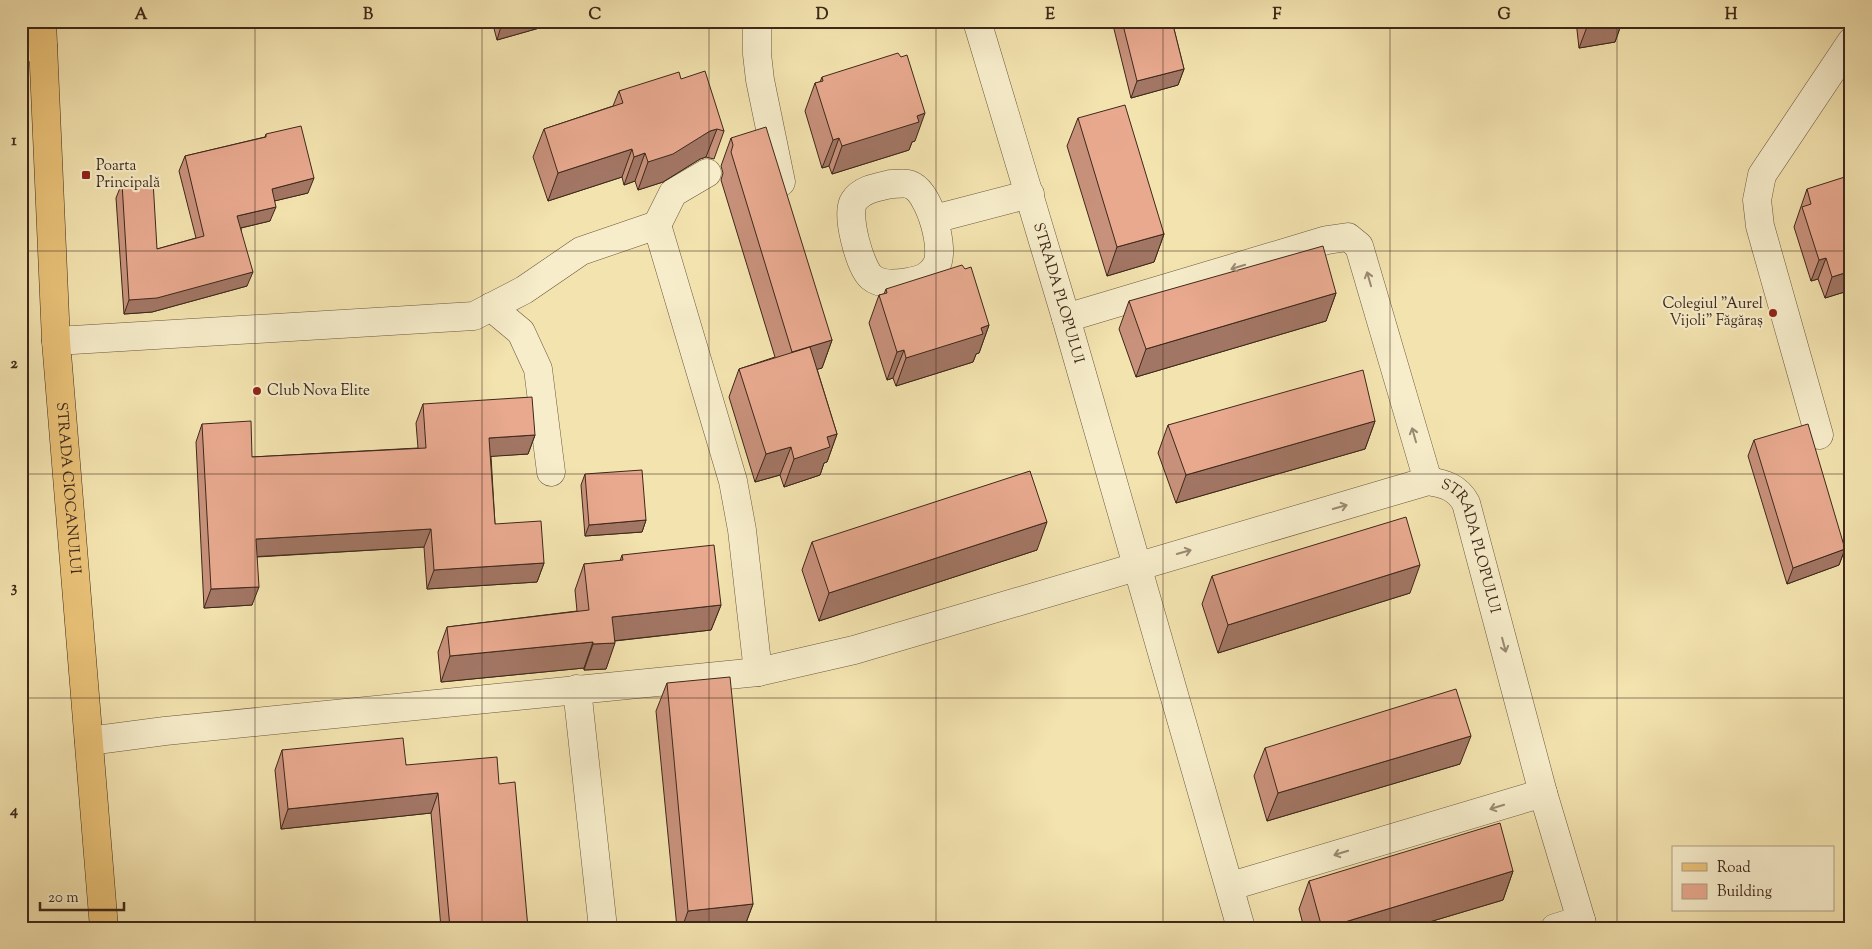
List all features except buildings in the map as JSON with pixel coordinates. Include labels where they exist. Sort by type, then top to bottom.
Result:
[{"type":"main road","points":[[36,38],[62,21]]},
{"type":"main road","name":"STRADA CIOCANULUI","points":[[36,38],[56,341],[104,928]]},
{"type":"street","points":[[757,21],[757,54],[760,80],[781,182]]},
{"type":"street","name":"STRADA PLOPULUI","points":[[978,21],[1231,886],[1241,928]]},
{"type":"street","points":[[1819,435],[1760,226],[1757,200],[1762,175],[1851,42]]},
{"type":"street","points":[[707,173],[672,193],[657,225],[733,481],[742,530],[758,672]]},
{"type":"street","points":[[934,219],[1030,194]]},
{"type":"street","points":[[56,341],[474,316],[524,290],[581,251],[657,225]]},
{"type":"street","points":[[1066,318],[1327,240],[1348,237],[1360,246],[1428,481]]},
{"type":"street","points":[[492,307],[521,332],[538,369],[551,472]]},
{"type":"street","name":"STRADA PLOPULUI","points":[[1137,565],[1428,481],[1447,484],[1461,493],[1466,504],[1544,793],[1582,924],[1555,928]]},
{"type":"street","points":[[89,741],[165,730],[758,672],[854,650],[1137,565]]},
{"type":"street","points":[[578,689],[603,928]]},
{"type":"street","points":[[1231,886],[1544,793]]},
{"type":"place","name":"Poarta Principală","points":[[86,175]]},
{"type":"place","name":"Colegiul \"Aurel Vijoli\" Făgăraș","points":[[1773,313]]},
{"type":"place","name":"Club Nova Elite","points":[[257,391]]}]
